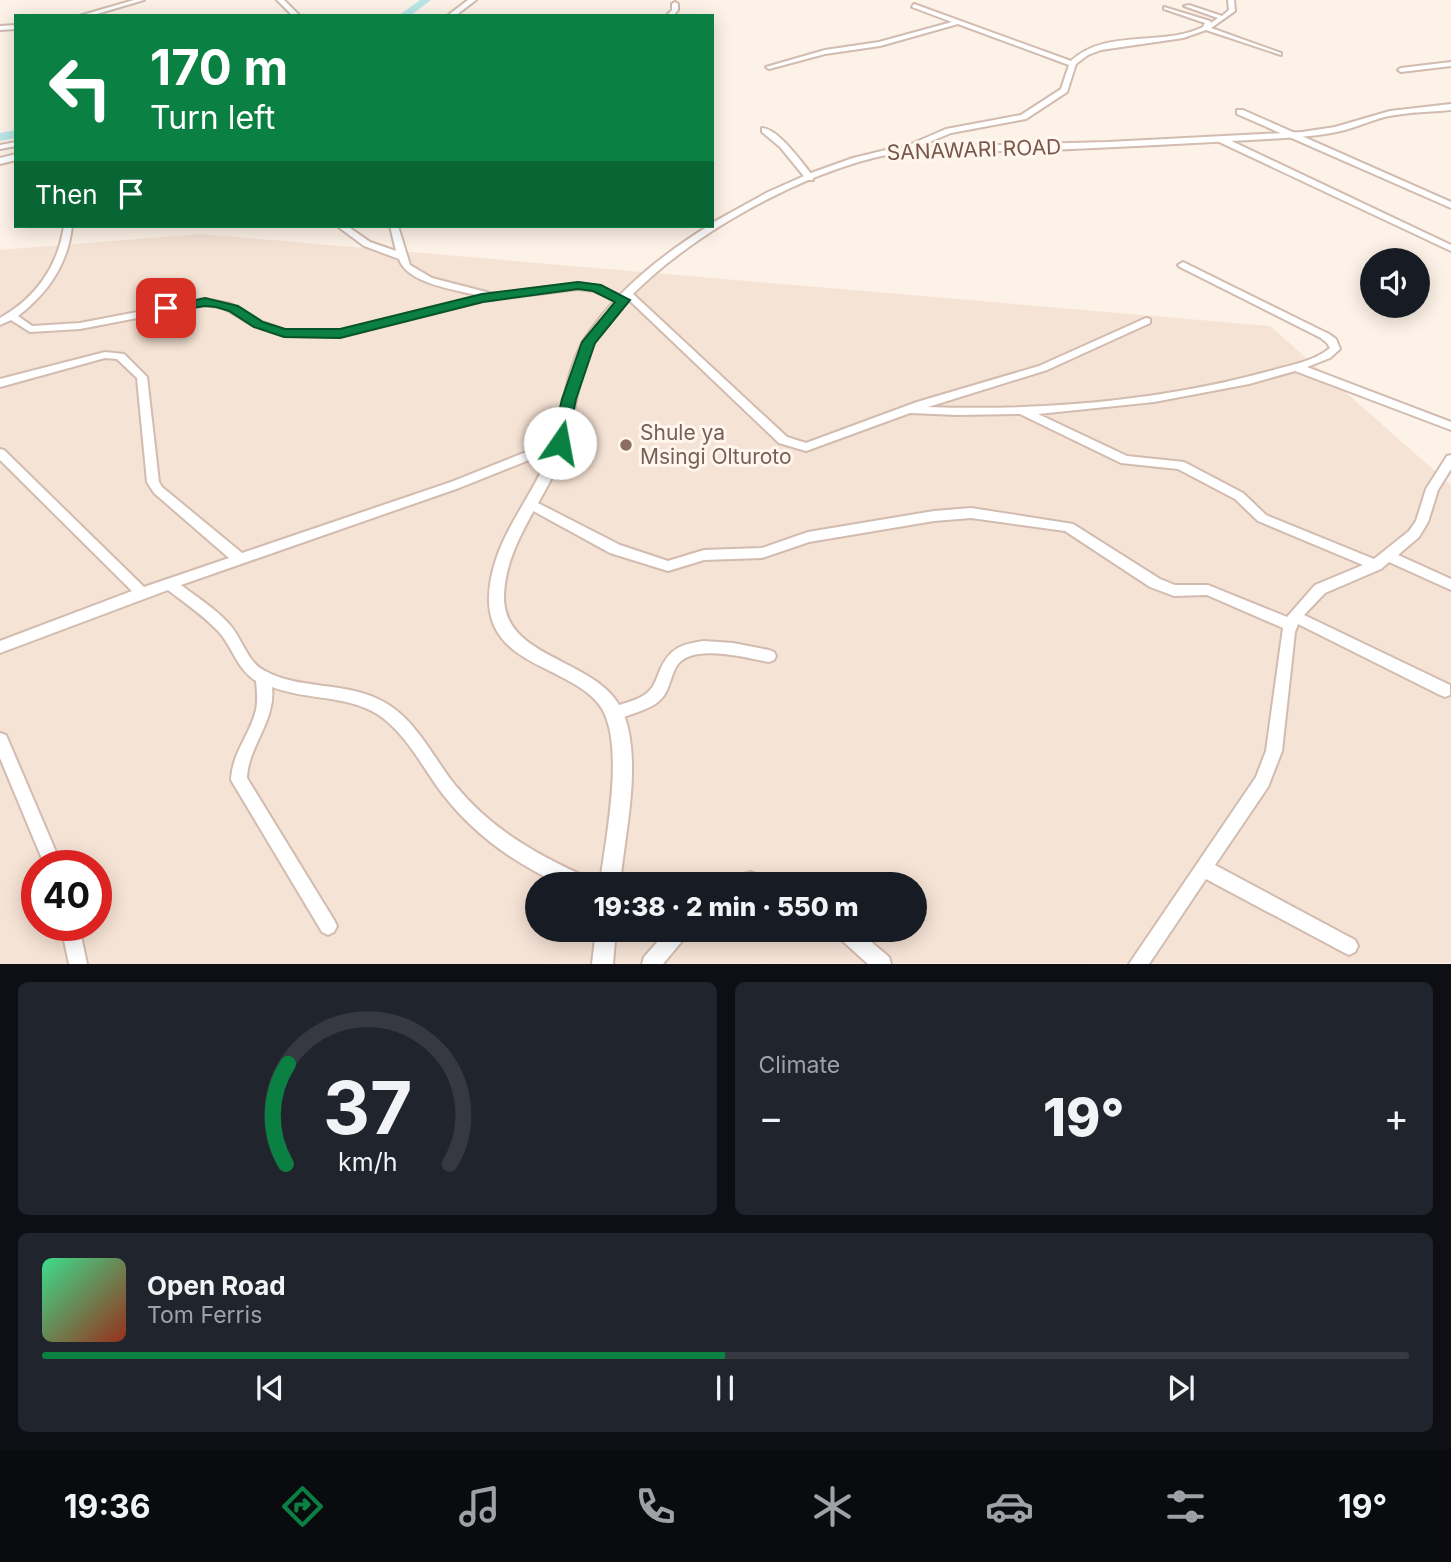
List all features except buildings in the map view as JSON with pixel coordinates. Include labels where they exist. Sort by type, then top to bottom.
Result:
[{"type":"street","points":[[89,14],[141,0]]},
{"type":"street","points":[[280,0],[296,14]]},
{"type":"street","points":[[453,14],[473,0]]},
{"type":"street","points":[[905,150],[949,131],[1009,121],[1030,114],[1065,90],[1072,64],[1082,56],[1104,48],[1186,36],[1223,18],[1231,11],[1231,0]]},
{"type":"street","points":[[671,14],[675,10],[675,4]]},
{"type":"street","points":[[914,6],[1072,64]]},
{"type":"street","points":[[1187,6],[1223,18]]},
{"type":"street","points":[[1166,8],[1208,22],[1204,26],[1206,28]]},
{"type":"street","points":[[769,67],[825,52],[880,44],[959,22]]},
{"type":"street","points":[[1206,28],[1279,54]]},
{"type":"street","points":[[1401,70],[1451,64]]},
{"type":"street","name":"SANAWARI ROAD","points":[[714,226],[810,178],[850,162],[905,150],[1083,146],[1330,131],[1384,115],[1451,107]]},
{"type":"street","points":[[1240,113],[1451,205]]},
{"type":"street","points":[[765,130],[783,145],[810,178]]},
{"type":"street","points":[[1220,139],[1451,248]]},
{"type":"street","points":[[0,322],[12,316],[38,293],[50,277],[63,249],[68,228]]},
{"type":"street","points":[[344,228],[367,244],[403,257]]},
{"type":"street","points":[[394,228],[394,237],[406,266],[429,280],[497,297]]},
{"type":"street","name":"SANAWARI ROAD","points":[[614,713],[599,693],[521,645],[500,622],[496,603],[498,580],[514,535],[547,474],[560,443],[569,399],[588,342],[626,298],[667,257],[711,228]]},
{"type":"street","points":[[912,410],[1020,410],[1096,404],[1169,394],[1240,382],[1296,367],[1335,349],[1332,341],[1183,265]]},
{"type":"street","points":[[12,316],[30,329],[80,327],[205,302],[228,306],[258,324],[284,333],[340,334],[497,297],[583,285],[626,298],[712,377],[791,444],[806,447],[1043,368],[1146,321]]},
{"type":"street","points":[[0,383],[105,355],[120,356],[142,377],[153,482],[158,490],[241,559]]},
{"type":"street","points":[[1296,367],[1451,426]]},
{"type":"street","points":[[1020,410],[1125,460],[1180,465],[1239,496],[1262,518],[1451,585]]},
{"type":"street","points":[[0,646],[170,583],[455,485],[560,443]]},
{"type":"street","points":[[0,453],[142,593]]},
{"type":"street","points":[[1138,964],[1262,782],[1274,751],[1292,620],[1320,589],[1382,561],[1402,546],[1423,522],[1432,489],[1451,459]]},
{"type":"street","points":[[530,505],[615,549],[668,566],[704,555],[762,553],[808,537],[934,516],[971,513],[1049,522],[1068,527],[1155,583],[1174,590],[1208,590],[1292,620],[1445,690]]},
{"type":"street","points":[[170,583],[226,631],[247,664],[263,678],[354,695],[376,704],[407,729],[452,793],[505,846],[553,872]]},
{"type":"street","points":[[611,872],[621,761],[614,713],[653,698],[671,661],[685,650],[721,649],[769,656]]},
{"type":"street","points":[[263,678],[267,694],[263,720],[240,764],[239,780],[293,873],[328,926]]},
{"type":"street","points":[[0,740],[47,850]]},
{"type":"street","points":[[1203,868],[1349,947]]},
{"type":"street","points":[[73,941],[78,964]]},
{"type":"street","points":[[603,964],[605,942]]},
{"type":"street","points":[[651,964],[670,942]]},
{"type":"street","points":[[857,942],[882,964]]},
{"type":"shaded area","points":[[201,234],[1270,326],[1451,485],[1451,963],[0,964],[0,250]]},
{"type":"waterway","points":[[406,14],[426,0]]},
{"type":"waterway","points":[[0,137],[14,134]]},
{"type":"place","name":"Shule ya Msingi Olturoto","points":[[626,445]]},
{"type":"route","points":[[166,308],[205,302],[228,306],[258,324],[284,333],[340,334],[482,298],[578,286],[596,288],[623,300],[588,342],[569,399],[560,443]]}]
